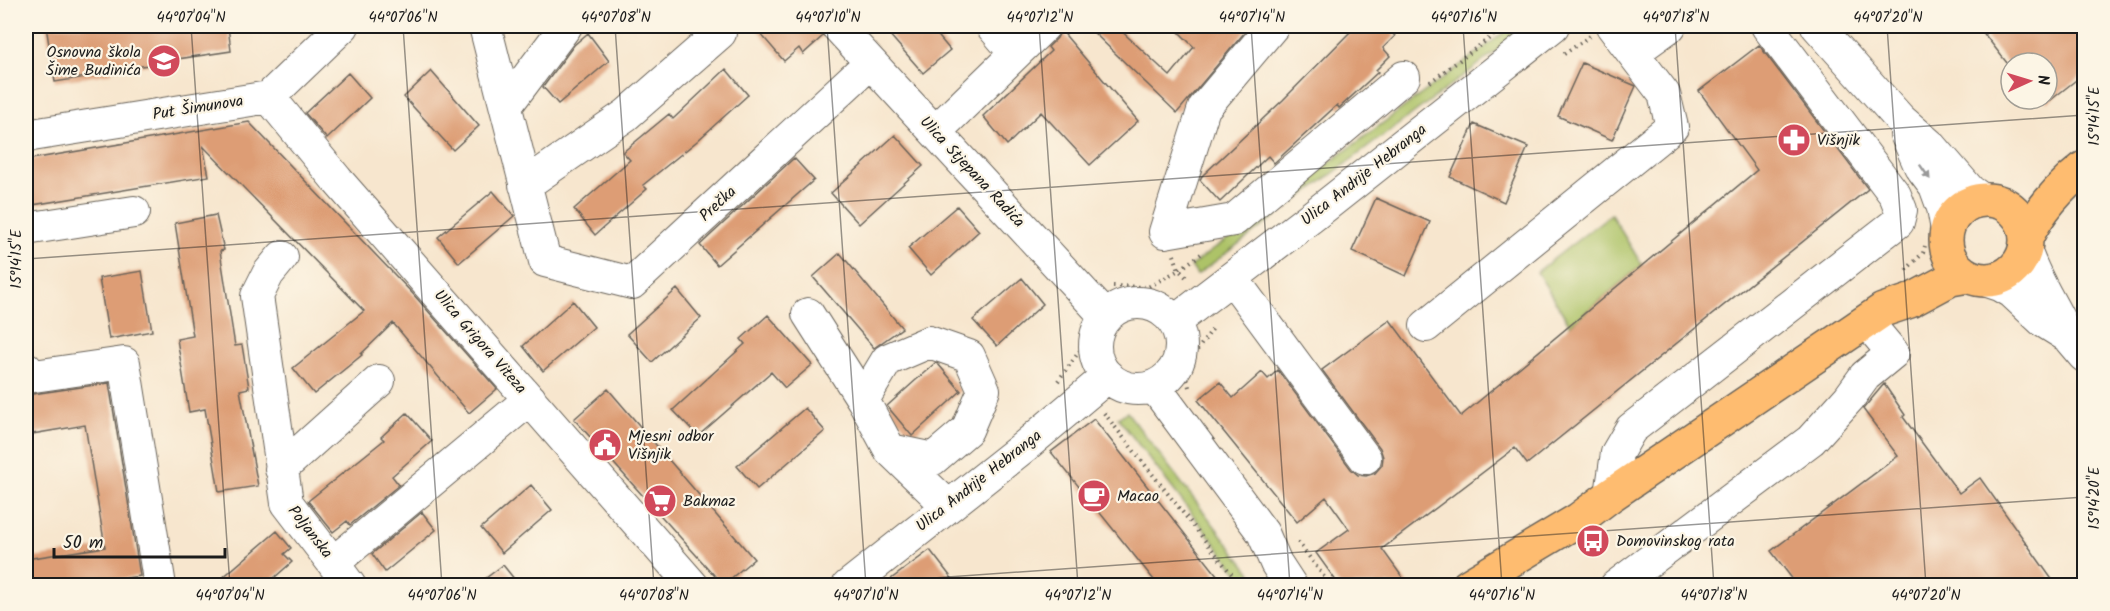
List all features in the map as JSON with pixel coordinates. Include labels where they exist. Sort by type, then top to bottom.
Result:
[{"type":"main road","points":[[1875,316],[1893,296],[1924,270],[1946,238],[1952,218],[1960,209],[1971,202],[1993,202],[2033,194],[2082,170]]},
{"type":"main road","points":[[1480,581],[1578,520],[1611,495],[1875,316],[1910,301],[1951,279],[2002,277],[2010,272],[2019,262],[2033,224],[2082,170]]},
{"type":"main road","points":[[1993,202],[2013,210],[2020,220],[2025,243]]},
{"type":"main road","points":[[1946,238],[1951,259],[1958,269],[1977,278]]},
{"type":"street","points":[[269,97],[343,26]]},
{"type":"street","points":[[484,26],[525,184],[626,115],[720,33]]},
{"type":"street","points":[[506,106],[566,26]]},
{"type":"street","name":"Ulica Stjepana Radića","points":[[837,26],[935,132],[1093,319]]},
{"type":"street","points":[[992,26],[1015,53]]},
{"type":"street","points":[[935,132],[1044,26]]},
{"type":"street","points":[[1273,26],[1204,108],[1164,232],[1234,220],[1404,77]]},
{"type":"street","name":"Ulica Andrije Hebranga","points":[[1174,322],[1553,26]]},
{"type":"street","points":[[1426,326],[1672,128],[1664,94],[1612,26]]},
{"type":"street","points":[[1634,52],[1670,26]]},
{"type":"street","points":[[1611,495],[1617,453],[1631,429],[1898,222],[1901,210],[1895,195],[1767,26]]},
{"type":"street","points":[[1817,26],[1900,120],[1932,147],[1970,191],[1993,202]]},
{"type":"street","name":"Prečka","points":[[525,184],[545,261],[632,284],[870,63]]},
{"type":"street","name":"Put Šimunova","points":[[26,136],[269,97]]},
{"type":"street","name":"Ulica Grigora Viteza","points":[[269,97],[337,180],[693,585]]},
{"type":"street","points":[[1900,120],[1920,166],[1935,186],[1943,208],[1946,238]]},
{"type":"street","points":[[26,230],[134,212]]},
{"type":"street","points":[[2025,243],[2031,269],[2076,346]]},
{"type":"street","name":"Poljanska","points":[[282,257],[268,274],[257,296],[287,503],[342,574],[530,399]]},
{"type":"street","points":[[1232,278],[1365,458]]},
{"type":"street","points":[[1977,278],[2001,285],[2012,292],[2043,321],[2076,346]]},
{"type":"street","points":[[1141,303],[1165,312],[1174,322],[1181,346],[1179,358],[1170,375],[1154,386],[1142,388],[1130,388],[1118,384],[1108,376],[1096,354],[1099,328],[1093,319],[1122,306],[1141,303]]},
{"type":"street","points":[[808,314],[863,400],[890,450],[948,506]]},
{"type":"street","points":[[1616,585],[1811,440],[1849,398],[1865,376],[1893,353],[1875,316]]},
{"type":"street","points":[[863,400],[886,360],[929,342],[969,356],[984,390],[967,430],[933,459],[890,450]]},
{"type":"street","points":[[26,368],[27,377],[124,363],[160,585]]},
{"type":"street","name":"Ulica Andrije Hebranga","points":[[848,585],[1024,446],[1108,376]]},
{"type":"street","points":[[281,469],[378,381]]},
{"type":"street","points":[[1154,386],[1278,534],[1284,550],[1323,584]]},
{"type":"street","points":[[1278,534],[1276,563],[1291,585]]},
{"type":"path","points":[[1053,388],[1084,345],[1093,319]]},
{"type":"path","points":[[1192,396],[1184,368],[1217,323]]},
{"type":"path","points":[[1098,406],[1241,585]]},
{"type":"path","points":[[1278,534],[1323,584],[1321,585]]},
{"type":"green space","points":[[1513,26],[1530,26],[1197,275],[1191,266]]},
{"type":"green space","points":[[1611,214],[1642,265],[1570,325],[1537,272]]},
{"type":"green space","points":[[1127,412],[1260,585],[1247,585],[1118,418]]},
{"type":"building","points":[[46,26],[228,26],[231,51],[111,70],[112,73],[55,82]]},
{"type":"building","points":[[754,26],[820,26],[823,36],[803,54],[799,48],[784,61]]},
{"type":"building","points":[[882,26],[930,26],[950,50],[923,73]]},
{"type":"building","points":[[1087,26],[1116,26],[1170,76],[1194,47],[1173,26],[1250,26],[1177,113]]},
{"type":"building","points":[[1356,26],[1385,26],[1395,36],[1383,48],[1390,56],[1376,70],[1378,72],[1339,108],[1337,105],[1274,163],[1268,156],[1220,202],[1200,180],[1202,176],[1283,100]]},
{"type":"building","points":[[1978,26],[2085,26],[2085,73],[2059,94],[2059,51],[1999,53]]},
{"type":"building","points":[[1061,30],[1138,121],[1090,165],[1041,112],[1007,145],[983,116],[1051,51],[1048,47]]},
{"type":"building","points":[[588,33],[609,61],[558,104],[543,87],[574,45]]},
{"type":"building","points":[[1759,45],[1868,189],[1527,464],[1515,448],[1382,549],[1408,585],[1339,585],[1316,553],[1349,529],[1326,497],[1297,522],[1198,400],[1220,382],[1233,398],[1262,372],[1268,379],[1278,370],[1351,469],[1358,475],[1366,476],[1375,473],[1382,465],[1383,457],[1380,448],[1322,370],[1390,320],[1461,416],[1757,170],[1699,91]]},
{"type":"building","points":[[1582,63],[1636,86],[1612,140],[1558,116]]},
{"type":"building","points":[[726,69],[748,95],[696,142],[643,185],[647,189],[595,235],[574,209],[630,160],[623,152],[669,114],[673,119]]},
{"type":"building","points":[[431,71],[479,126],[453,150],[404,97]]},
{"type":"building","points":[[348,73],[370,98],[327,139],[305,113]]},
{"type":"building","points":[[249,122],[413,294],[497,389],[469,413],[393,323],[362,355],[314,394],[293,368],[364,311],[203,146],[209,176],[26,206],[26,160]]},
{"type":"building","points":[[1474,124],[1528,147],[1504,202],[1450,177]]},
{"type":"building","points":[[895,135],[923,166],[859,224],[831,193]]},
{"type":"building","points":[[794,158],[814,180],[717,265],[700,245]]},
{"type":"building","points":[[493,191],[514,216],[459,263],[438,237]]},
{"type":"building","points":[[1376,198],[1430,222],[1406,276],[1352,251]]},
{"type":"building","points":[[957,206],[979,231],[931,275],[908,248]]},
{"type":"building","points":[[216,215],[224,250],[220,251],[235,346],[242,345],[249,388],[240,390],[258,486],[219,492],[205,409],[189,412],[177,339],[193,336],[175,223]]},
{"type":"building","points":[[840,253],[902,328],[874,348],[813,277]]},
{"type":"building","points":[[142,271],[152,331],[109,339],[99,278]]},
{"type":"building","points":[[1022,278],[1043,304],[997,346],[973,320]]},
{"type":"building","points":[[677,289],[701,318],[652,362],[627,334]]},
{"type":"building","points":[[573,301],[594,327],[543,371],[523,346]]},
{"type":"building","points":[[768,315],[812,365],[785,388],[771,372],[698,436],[673,410],[745,344],[741,339]]},
{"type":"building","points":[[935,363],[961,391],[912,436],[887,406]]},
{"type":"building","points":[[109,383],[140,576],[79,585],[26,585],[26,559],[105,547],[85,425],[26,435],[26,395]]},
{"type":"building","points":[[1884,384],[1905,415],[1903,417],[1959,493],[1980,478],[2056,585],[1797,585],[1771,551],[1898,456],[1863,409]]},
{"type":"building","points":[[608,389],[754,559],[723,585],[574,419]]},
{"type":"building","points":[[805,408],[825,431],[757,489],[737,466]]},
{"type":"building","points":[[407,413],[432,441],[392,476],[399,485],[350,525],[347,521],[333,532],[308,501],[384,440],[381,437]]},
{"type":"building","points":[[1094,419],[1225,585],[1158,585],[1051,452]]},
{"type":"building","points":[[531,485],[552,510],[502,553],[481,528]]},
{"type":"building","points":[[422,512],[436,530],[385,572],[372,554]]},
{"type":"building","points":[[277,531],[291,548],[284,554],[292,562],[266,585],[214,585]]},
{"type":"building","points":[[930,550],[957,585],[883,585]]},
{"type":"building","points":[[503,565],[519,585],[477,585]]},
{"type":"place","name":"Osnovna škola Šime Budinića","points":[[164,61]]},
{"type":"place","name":"Višnjik","points":[[1794,140]]},
{"type":"place","name":"Mjesni odbor Višnjik","points":[[605,445]]},
{"type":"place","name":"Macao","points":[[1094,496]]},
{"type":"place","name":"Bakmaz","points":[[660,501]]},
{"type":"place","name":"Domovinskog rata","points":[[1593,541]]}]
